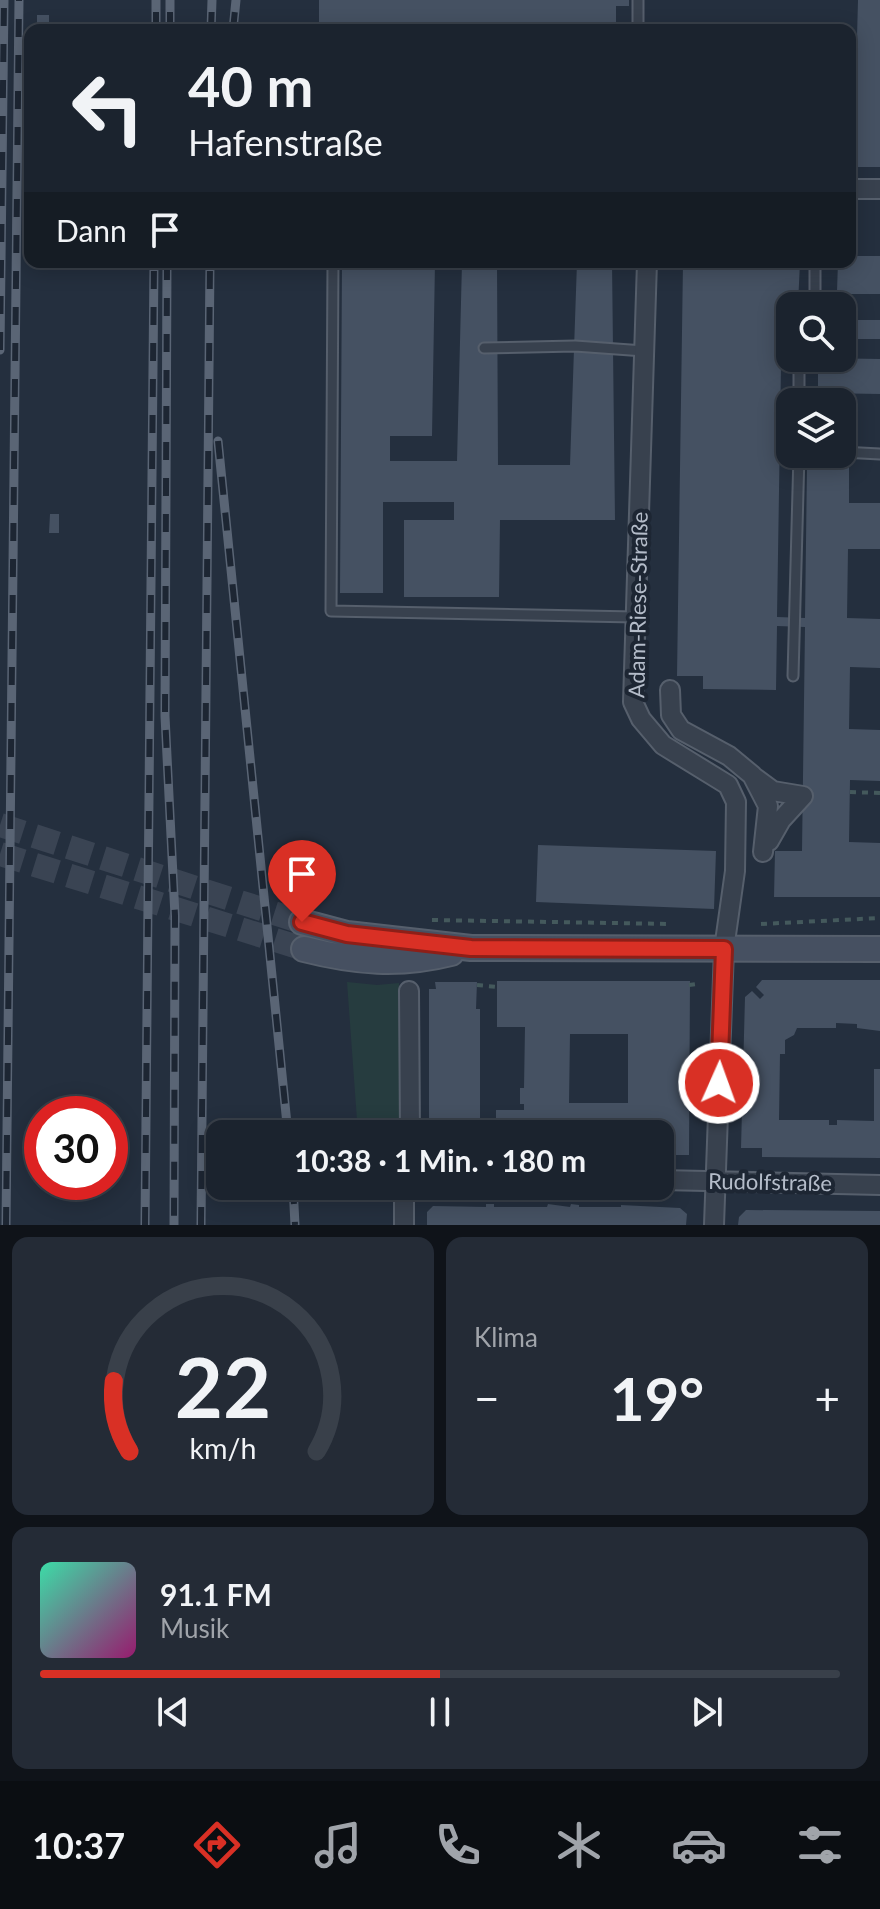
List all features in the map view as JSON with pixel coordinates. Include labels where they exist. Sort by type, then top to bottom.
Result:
[{"type":"street","points":[[856,189],[880,189]]},
{"type":"street","name":"Adam-Riese-Straße","points":[[647,268],[633,702],[641,719],[663,745],[728,785],[736,802],[735,871],[724,949],[714,1225]]},
{"type":"street","points":[[670,690],[671,715],[681,730],[729,756],[752,775]]},
{"type":"street","points":[[302,922],[347,934],[471,948],[880,949]]},
{"type":"street","points":[[304,949],[386,963],[427,959],[471,948]]},
{"type":"street","points":[[409,991],[410,1120]]},
{"type":"street","name":"Rudolfstraße","points":[[674,1180],[880,1185]]},
{"type":"street","points":[[404,1200],[404,1225]]},
{"type":"lane","points":[[638,0],[638,24]]},
{"type":"lane","points":[[333,268],[331,611],[635,617]]},
{"type":"lane","points":[[815,268],[815,292]]},
{"type":"lane","points":[[484,348],[575,346],[644,351]]},
{"type":"lane","points":[[856,453],[880,454]]},
{"type":"lane","points":[[793,676],[799,468]]},
{"type":"path","points":[[850,792],[880,793]]},
{"type":"path","points":[[761,924],[880,918]]},
{"type":"path","points":[[418,919],[681,924]]},
{"type":"path","points":[[477,985],[498,987]]},
{"type":"green space","points":[[347,982],[377,985],[399,983],[401,1120],[357,1120]]},
{"type":"building","points":[[319,0],[629,0],[629,6],[616,6],[616,24],[319,24]]},
{"type":"building","points":[[858,0],[880,0],[880,167],[856,167]]},
{"type":"building","points":[[37,15],[49,15],[49,24],[37,24]]},
{"type":"building","points":[[856,256],[880,256],[880,294],[838,292],[838,268],[856,268]]},
{"type":"building","points":[[342,268],[435,268],[432,436],[390,436],[390,461],[457,461],[462,268],[497,268],[498,465],[570,465],[577,268],[612,268],[615,520],[500,520],[499,597],[404,597],[404,520],[454,520],[454,502],[383,502],[383,593],[340,593]]},
{"type":"building","points":[[683,268],[800,268],[799,292],[776,292],[776,372],[781,372],[781,388],[776,388],[776,468],[779,468],[777,617],[805,618],[807,468],[849,468],[849,503],[880,503],[880,549],[848,549],[847,618],[880,619],[880,668],[850,667],[849,729],[880,730],[880,781],[850,780],[849,842],[880,843],[880,897],[774,897],[775,851],[802,851],[805,627],[777,626],[776,690],[703,689],[703,676],[677,676]]},
{"type":"building","points":[[856,320],[880,320],[880,339],[856,339]]},
{"type":"building","points":[[856,359],[880,359],[880,394],[856,394],[856,388],[818,388],[818,372],[856,372]]},
{"type":"building","points":[[50,514],[59,514],[59,533],[49,533]]},
{"type":"building","points":[[538,845],[716,851],[714,909],[536,902]]},
{"type":"building","points":[[762,980],[880,980],[880,1031],[857,1028],[857,1024],[836,1023],[836,1028],[797,1028],[794,1035],[785,1040],[785,1054],[780,1054],[779,1120],[829,1120],[829,1125],[837,1125],[837,1120],[874,1121],[874,1069],[880,1069],[880,1158],[762,1157],[762,1148],[741,1148],[745,997],[752,991],[760,999],[764,995],[756,987]]},
{"type":"building","points":[[497,981],[690,981],[689,1155],[674,1155],[674,1120],[496,1120],[496,1110],[524,1110],[524,1104],[520,1104],[520,1088],[524,1088],[525,1027],[497,1027]],"holes":[[[570,1034],[628,1034],[628,1103],[569,1103]]]},
{"type":"building","points":[[435,982],[477,982],[476,1009],[480,1009],[480,1120],[429,1120],[429,989],[436,989]]},
{"type":"building","points":[[486,1204],[494,1204],[494,1207],[621,1205],[680,1208],[687,1214],[686,1225],[427,1225],[427,1212],[433,1206],[486,1207]]},
{"type":"building","points":[[746,1210],[880,1211],[880,1225],[738,1225],[739,1217]]},
{"type":"tunnel","points":[[0,825],[302,922]]},
{"type":"tunnel","points":[[0,854],[304,949]]},
{"type":"railway","points":[[0,350],[4,0]]},
{"type":"railway","points":[[6,1225],[19,0]]},
{"type":"railway","points":[[156,0],[156,24]]},
{"type":"railway","points":[[170,0],[170,24]]},
{"type":"railway","points":[[211,24],[212,0]]},
{"type":"railway","points":[[234,24],[236,0]]},
{"type":"railway","points":[[145,1225],[154,268]]},
{"type":"railway","points":[[167,268],[165,716],[175,916],[174,1225]]},
{"type":"railway","points":[[201,1225],[210,268]]},
{"type":"railway","points":[[218,441],[287,1120]]},
{"type":"railway","points":[[294,1200],[295,1225]]},
{"type":"route","points":[[302,922],[347,934],[471,948],[724,949],[719,1083]]}]
